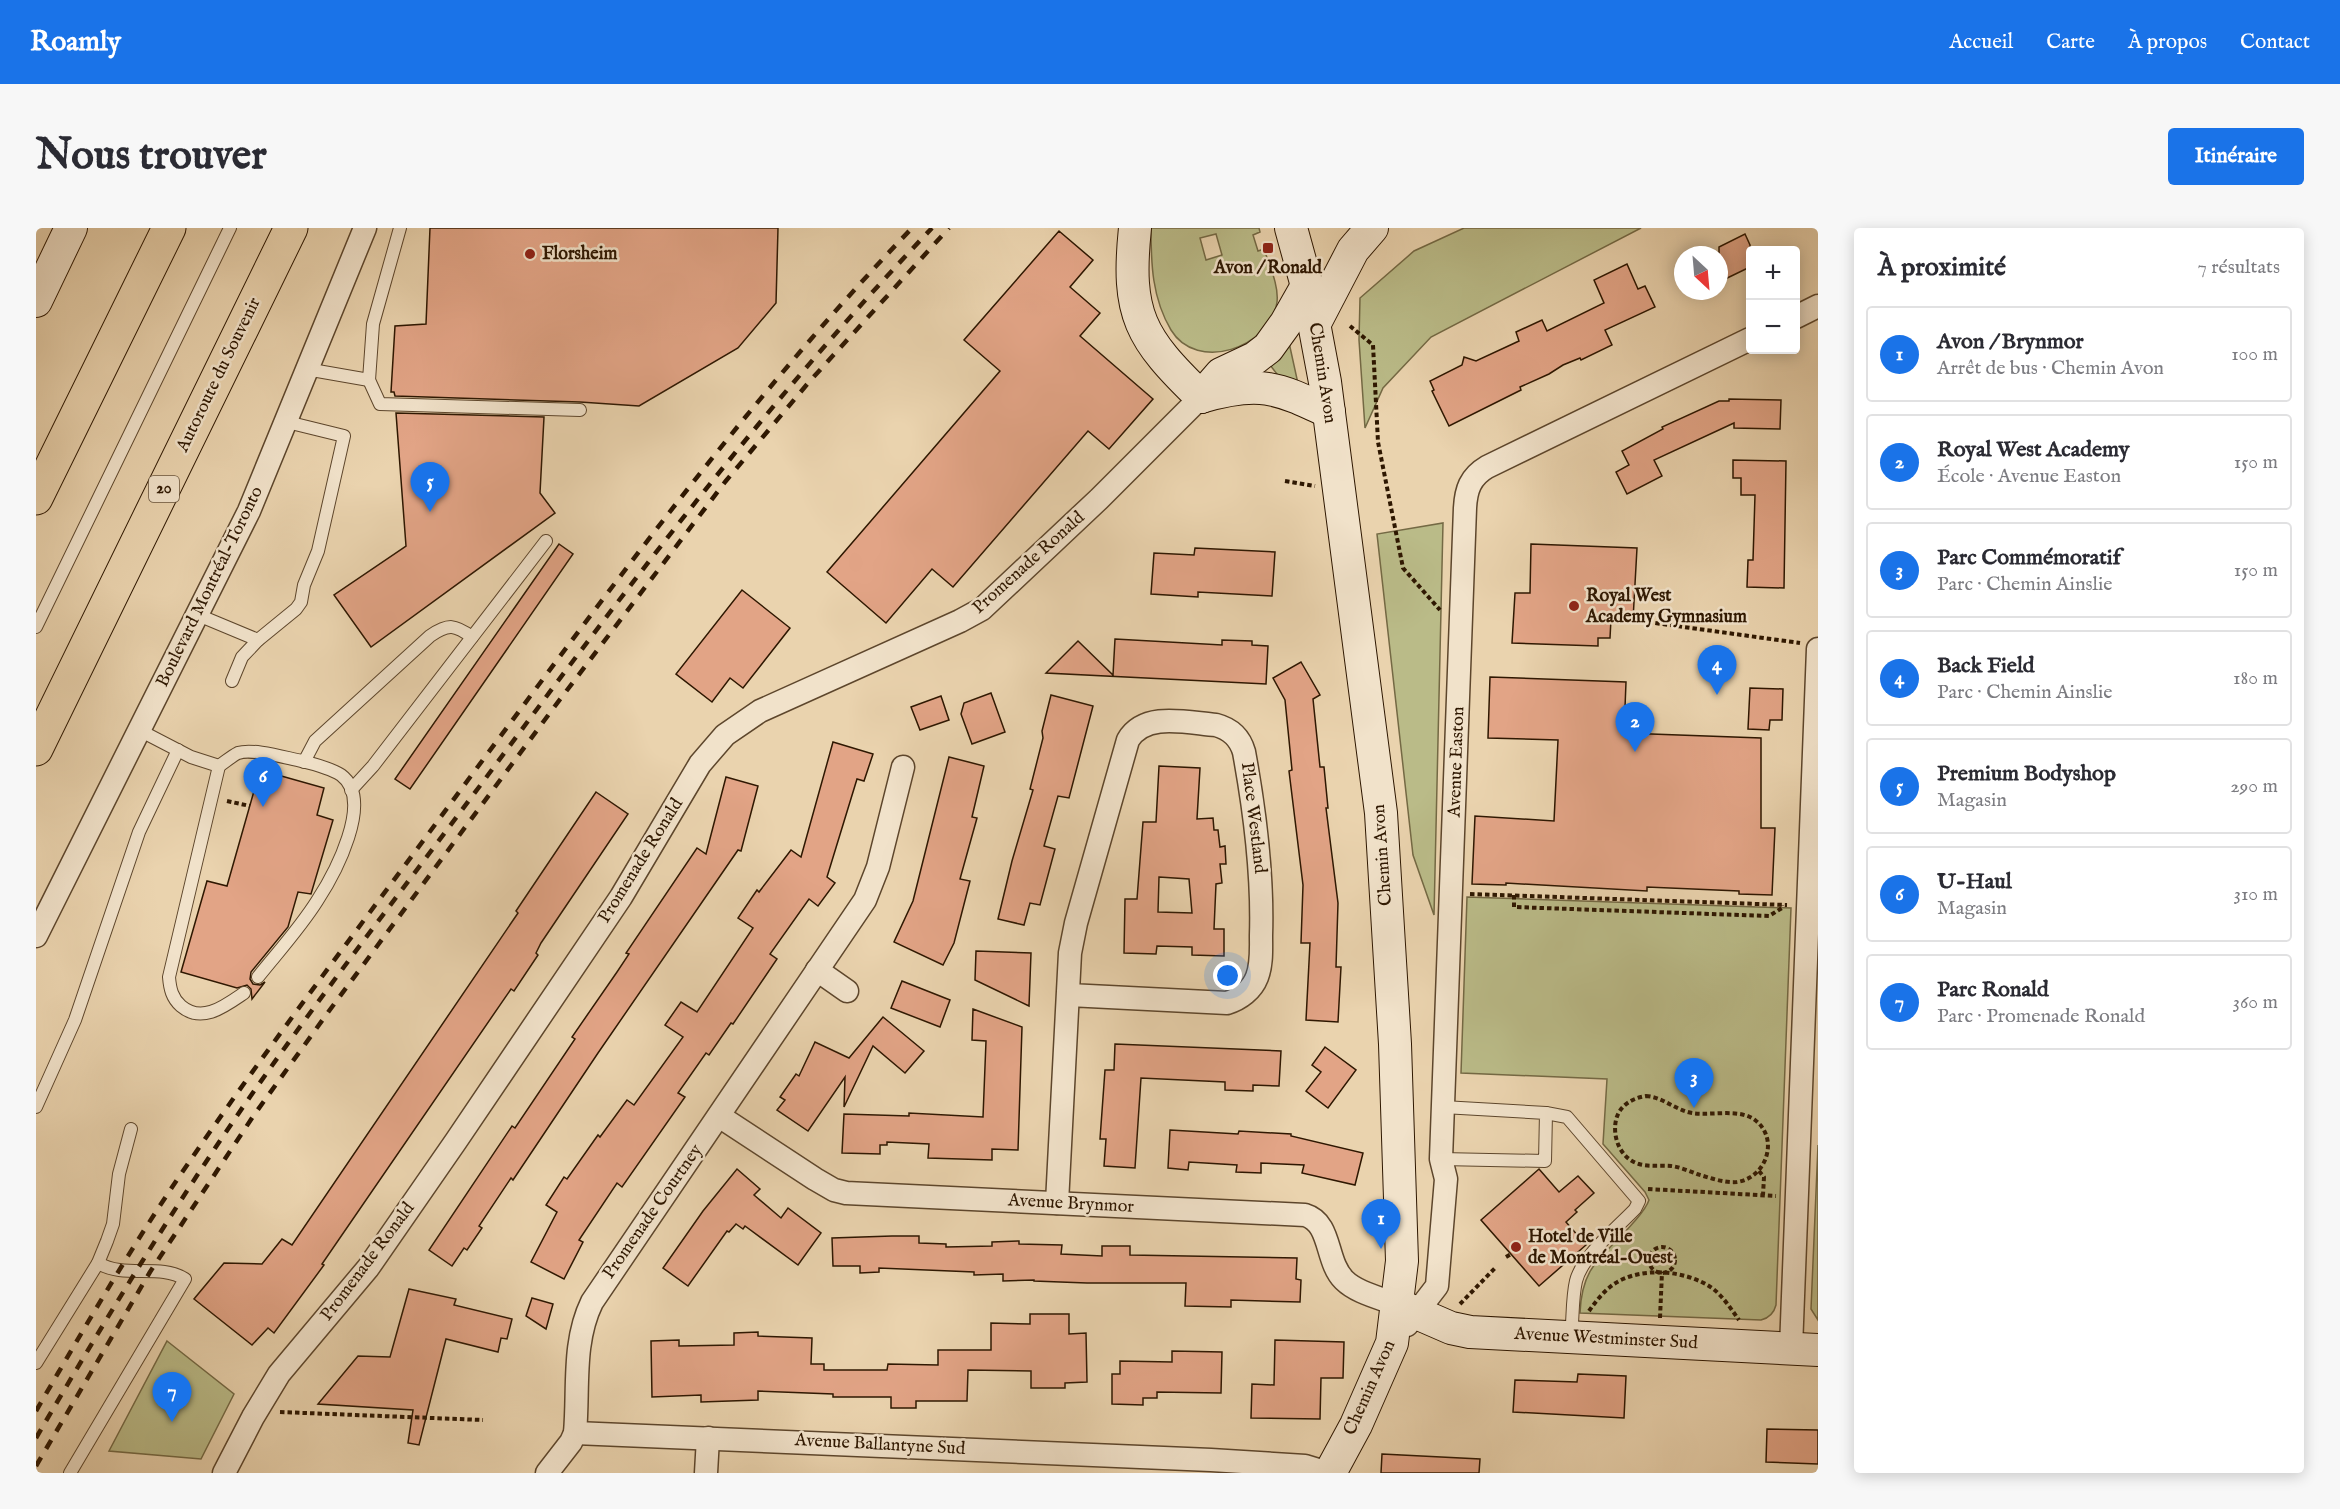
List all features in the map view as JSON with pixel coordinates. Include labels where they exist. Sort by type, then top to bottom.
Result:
[{"type":"highway","name":"Autoroute du Souvenir","points":[[36,749],[291,228]]},
{"type":"highway","points":[[36,498],[166,233]]},
{"type":"main road","points":[[36,301],[71,228]]},
{"type":"main road","points":[[1135,228],[1133,286],[1143,330],[1156,352],[1200,397],[1232,388],[1263,373],[1275,340],[1307,286]]},
{"type":"main road","name":"Chemin Avon","points":[[1291,228],[1315,323],[1329,412],[1379,802],[1395,1044],[1401,1250],[1407,1309],[1356,1425],[1329,1473]]},
{"type":"main road","points":[[1315,323],[1353,250],[1372,228]]},
{"type":"main road","points":[[1263,373],[1289,393],[1329,412]]},
{"type":"main road","name":"Avenue Westminster Sud","points":[[1407,1309],[1461,1330],[1579,1326],[1805,1349]]},
{"type":"street","name":"Boulevard Montréal-Toronto","points":[[36,936],[249,511],[365,228]]},
{"type":"street","points":[[1800,315],[1818,306]]},
{"type":"street","name":"Avenue Easton","points":[[1407,1309],[1437,1287],[1446,1179],[1441,1159],[1467,488],[1475,475],[1486,467],[1746,341]]},
{"type":"street","name":"Promenade Ronald","points":[[224,1473],[253,1417],[279,1374],[368,1268],[584,953],[661,831],[695,772],[716,744],[735,727],[760,711],[982,609],[1099,499],[1200,397]]},
{"type":"street","points":[[1805,1349],[1810,1118],[1807,899],[1811,646]]},
{"type":"street","name":"Place Westland","points":[[1057,1203],[1070,953],[1076,923],[1131,736],[1138,728],[1150,722],[1216,725],[1229,730],[1242,744],[1244,752],[1261,884],[1260,966],[1255,982],[1243,995],[1227,1002],[1069,995]]},
{"type":"street","name":"Promenade Courtney","points":[[575,1433],[579,1347],[586,1313],[607,1278],[871,890],[903,767]]},
{"type":"street","points":[[817,970],[848,991]]},
{"type":"street","name":"Avenue Brynmor","points":[[719,1116],[825,1185],[846,1193],[1291,1213],[1310,1217],[1322,1228],[1332,1263],[1342,1278],[1355,1288],[1407,1309]]},
{"type":"street","points":[[547,1473],[571,1442],[575,1433]]},
{"type":"street","name":"Avenue Ballantyne Sud","points":[[575,1433],[708,1438],[1193,1466],[1305,1466],[1329,1473]]},
{"type":"street","points":[[706,1473],[708,1438]]},
{"type":"lane","points":[[36,627],[230,228]]},
{"type":"lane","points":[[400,228],[373,324],[369,380],[380,404],[580,410]]},
{"type":"lane","points":[[306,369],[369,380]]},
{"type":"lane","points":[[232,681],[242,657],[258,640],[296,609],[300,602],[304,585],[318,551],[344,436],[286,422]]},
{"type":"lane","points":[[351,790],[374,766],[546,541]]},
{"type":"lane","points":[[198,615],[258,640]]},
{"type":"lane","points":[[304,762],[315,741],[430,636],[449,626],[458,627],[472,637]]},
{"type":"lane","points":[[139,730],[191,757],[219,766]]},
{"type":"lane","points":[[36,1107],[75,1020],[139,832],[178,750]]},
{"type":"lane","points":[[244,993],[220,1009],[206,1014],[195,1014],[177,1002],[170,990],[169,977],[219,766],[238,753],[304,762],[341,775],[351,790],[354,802],[353,822],[333,873],[316,903],[258,977]]},
{"type":"lane","points":[[1443,1107],[1546,1113],[1567,1117],[1639,1201],[1635,1209],[1594,1251],[1579,1272],[1576,1281],[1579,1326]]},
{"type":"lane","points":[[1441,1159],[1545,1161],[1546,1113]]},
{"type":"lane","points":[[36,1363],[98,1263],[113,1224],[119,1174],[131,1129]]},
{"type":"lane","points":[[70,1473],[185,1279],[166,1273],[118,1271],[98,1263]]},
{"type":"path","points":[[1350,326],[1373,345],[1378,442],[1403,568],[1441,610]]},
{"type":"path","points":[[1285,480],[1308,484]]},
{"type":"path","points":[[1633,620],[1811,646]]},
{"type":"path","points":[[212,797],[250,806]]},
{"type":"path","points":[[1465,894],[1782,905],[1807,899]]},
{"type":"path","points":[[1514,895],[1514,907],[1526,908],[1769,916],[1782,908],[1782,905]]},
{"type":"path","points":[[1646,1096],[1655,1096],[1686,1112],[1746,1116],[1754,1120],[1766,1135],[1767,1155],[1759,1170],[1745,1180],[1725,1182],[1673,1167],[1639,1164],[1626,1156],[1618,1144],[1616,1118],[1629,1102],[1646,1096]]},
{"type":"path","points":[[1759,1170],[1764,1177],[1763,1195]]},
{"type":"path","points":[[1642,1189],[1782,1196]]},
{"type":"path","points":[[1579,1326],[1603,1294],[1619,1281],[1639,1274],[1662,1272],[1670,1270],[1675,1261],[1672,1251],[1662,1246],[1653,1251],[1649,1261],[1654,1270],[1662,1272],[1691,1279],[1713,1289],[1741,1323]]},
{"type":"path","points":[[1506,1257],[1511,1254]]},
{"type":"path","points":[[1460,1304],[1496,1267]]},
{"type":"path","points":[[1660,1318],[1662,1272]]},
{"type":"path","points":[[274,1412],[483,1420]]},
{"type":"green space","points":[[1151,228],[1259,228],[1260,232],[1253,235],[1258,251],[1264,249],[1277,289],[1277,302],[1272,318],[1261,332],[1231,349],[1214,352],[1198,350],[1183,343],[1171,330],[1156,293],[1152,268]],"holes":[[[1216,234],[1222,255],[1206,260],[1200,238]]]},
{"type":"green space","points":[[1464,228],[1641,228],[1431,337],[1383,388],[1365,428],[1359,340],[1360,298],[1414,251]]},
{"type":"green space","points":[[1288,338],[1299,388],[1280,378],[1270,365]]},
{"type":"green space","points":[[1443,523],[1434,915],[1413,855],[1377,534]]},
{"type":"green space","points":[[1467,897],[1791,908],[1776,1305],[1769,1316],[1761,1320],[1580,1313],[1585,1283],[1596,1262],[1640,1215],[1649,1200],[1645,1192],[1603,1144],[1607,1079],[1461,1073]]},
{"type":"green space","points":[[1818,1145],[1818,1320],[1811,1309]]},
{"type":"green space","points":[[167,1341],[234,1394],[201,1459],[109,1451]]},
{"type":"building","points":[[430,228],[778,228],[776,303],[738,348],[639,406],[395,396],[394,392],[391,392],[395,326],[426,324]]},
{"type":"building","points":[[1059,231],[1093,260],[1070,287],[1100,313],[1080,336],[1153,399],[1109,449],[1088,431],[953,587],[932,569],[886,623],[827,572],[1000,371],[964,340]]},
{"type":"building","points":[[1745,234],[1750,245],[1746,246],[1746,269],[1728,278],[1728,246],[1721,246]]},
{"type":"building","points":[[1627,264],[1638,289],[1645,286],[1655,307],[1605,330],[1612,345],[1581,360],[1580,358],[1563,365],[1520,387],[1521,390],[1449,426],[1432,391],[1434,390],[1430,381],[1462,365],[1464,357],[1476,361],[1519,341],[1516,332],[1542,320],[1547,331],[1604,303],[1594,280]]},
{"type":"building","points":[[1729,399],[1781,400],[1780,429],[1734,428],[1734,423],[1654,460],[1662,476],[1627,494],[1616,472],[1629,465],[1622,451],[1663,429],[1662,427],[1719,401],[1729,401]]},
{"type":"building","points":[[396,413],[544,417],[540,493],[555,513],[371,647],[334,595],[406,546]]},
{"type":"building","points":[[1733,460],[1786,461],[1784,588],[1747,587],[1748,560],[1753,560],[1755,495],[1741,495],[1741,478],[1733,478]]},
{"type":"building","points":[[559,544],[573,554],[410,789],[395,779]]},
{"type":"building","name":"Royal West Academy Gymnasium","points":[[1531,544],[1637,548],[1633,620],[1611,619],[1610,638],[1598,638],[1598,646],[1512,643],[1515,593],[1530,593]]},
{"type":"building","points":[[1195,548],[1275,552],[1272,596],[1198,592],[1198,597],[1151,594],[1154,553],[1194,555]]},
{"type":"building","points":[[742,590],[790,628],[743,688],[730,678],[712,702],[676,674]]},
{"type":"building","points":[[1115,639],[1222,645],[1222,640],[1252,641],[1252,645],[1268,646],[1266,684],[1046,673],[1078,641],[1113,675]]},
{"type":"building","points":[[1301,662],[1320,695],[1313,699],[1320,767],[1324,767],[1328,808],[1326,808],[1338,903],[1336,967],[1341,967],[1338,1022],[1306,1020],[1310,943],[1301,943],[1303,885],[1289,771],[1292,770],[1285,700],[1273,678]]},
{"type":"building","points":[[1490,677],[1626,682],[1624,733],[1761,738],[1761,828],[1775,828],[1772,895],[1739,894],[1739,891],[1647,887],[1647,891],[1506,883],[1506,885],[1472,884],[1475,816],[1554,821],[1558,740],[1488,738]]},
{"type":"building","points":[[1750,688],[1783,689],[1782,720],[1770,720],[1769,730],[1748,729]]},
{"type":"building","points":[[991,693],[1005,732],[972,744],[961,714],[964,703]]},
{"type":"building","points":[[1051,695],[1093,706],[1069,798],[1058,796],[1044,846],[1055,849],[1040,905],[1030,903],[1024,925],[998,919],[1033,790],[1030,789]]},
{"type":"building","points":[[941,696],[949,720],[920,730],[911,707]]},
{"type":"building","points":[[833,742],[873,754],[864,781],[857,779],[827,877],[835,883],[818,906],[809,899],[770,954],[777,959],[733,1024],[731,1023],[709,1055],[706,1053],[678,1093],[685,1097],[622,1187],[617,1183],[579,1240],[583,1242],[564,1279],[531,1262],[557,1212],[546,1205],[564,1177],[567,1179],[598,1135],[600,1137],[627,1100],[634,1105],[683,1037],[665,1025],[681,1002],[697,1012],[753,928],[738,918],[757,890],[759,892],[791,850],[801,857]]},
{"type":"building","points":[[949,757],[984,766],[972,817],[977,818],[960,879],[970,881],[954,943],[943,965],[894,942],[913,901]]},
{"type":"building","points":[[1159,766],[1200,768],[1197,819],[1213,818],[1214,830],[1218,830],[1220,847],[1225,846],[1226,864],[1220,864],[1222,883],[1216,884],[1214,929],[1224,929],[1224,956],[1192,955],[1192,947],[1157,946],[1156,954],[1124,953],[1125,899],[1137,899],[1143,822],[1156,822]],"holes":[[[1159,877],[1189,879],[1192,913],[1158,912]]]},
{"type":"building","points":[[260,770],[324,788],[317,815],[333,820],[311,894],[298,892],[288,927],[251,972],[250,979],[253,984],[260,985],[265,982],[252,999],[251,989],[247,985],[237,988],[181,972],[207,881],[227,886]]},
{"type":"building","points":[[726,777],[758,786],[741,851],[738,850],[513,1180],[511,1178],[479,1226],[482,1228],[467,1250],[464,1248],[452,1266],[429,1250],[512,1126],[515,1128],[575,1039],[572,1037],[697,848],[706,854]]},
{"type":"building","points":[[596,792],[628,814],[541,943],[536,953],[538,955],[514,991],[511,989],[322,1264],[324,1265],[274,1333],[268,1328],[252,1345],[194,1299],[224,1263],[262,1264],[282,1239],[292,1245],[518,913],[516,911]]},
{"type":"building","points":[[976,951],[1031,953],[1029,1006],[975,980]]},
{"type":"building","points":[[902,981],[950,1000],[940,1027],[891,1008]]},
{"type":"building","points":[[973,1009],[1022,1027],[1018,1150],[992,1149],[992,1160],[928,1158],[929,1144],[887,1142],[887,1145],[880,1145],[880,1154],[842,1153],[844,1114],[909,1116],[909,1113],[983,1117],[986,1041],[972,1040]]},
{"type":"building","points":[[883,1017],[924,1051],[905,1073],[873,1046],[844,1107],[845,1077],[808,1131],[777,1110],[785,1100],[780,1097],[796,1074],[799,1076],[815,1042],[849,1058]]},
{"type":"building","points":[[1115,1044],[1281,1051],[1279,1086],[1253,1085],[1253,1091],[1225,1090],[1225,1082],[1141,1078],[1135,1168],[1104,1166],[1106,1139],[1100,1139],[1105,1070],[1114,1070]]},
{"type":"building","points":[[1325,1047],[1356,1070],[1328,1108],[1306,1091],[1321,1072],[1312,1065]]},
{"type":"building","points":[[1170,1130],[1291,1134],[1291,1136],[1363,1153],[1355,1185],[1302,1173],[1304,1165],[1261,1163],[1261,1173],[1236,1172],[1237,1165],[1189,1162],[1188,1170],[1168,1168]]},
{"type":"building","points":[[737,1169],[760,1189],[754,1195],[781,1218],[788,1208],[821,1233],[798,1265],[745,1226],[743,1229],[736,1224],[729,1232],[727,1231],[688,1286],[663,1268],[703,1211]]},
{"type":"building","points":[[1539,1169],[1559,1192],[1578,1176],[1594,1193],[1575,1210],[1577,1212],[1566,1222],[1586,1245],[1539,1286],[1481,1220]]},
{"type":"building","points":[[919,1236],[919,1243],[946,1244],[946,1247],[992,1246],[992,1242],[1019,1241],[1019,1244],[1062,1245],[1061,1254],[1102,1256],[1102,1246],[1130,1246],[1130,1255],[1297,1258],[1296,1279],[1301,1280],[1300,1302],[1231,1300],[1231,1307],[1185,1306],[1186,1283],[1003,1281],[1003,1274],[974,1275],[974,1272],[879,1268],[879,1272],[860,1273],[860,1266],[833,1266],[832,1238]]},
{"type":"building","points":[[409,1289],[456,1299],[454,1305],[512,1319],[507,1339],[501,1338],[498,1352],[446,1339],[419,1445],[408,1443],[413,1410],[318,1404],[358,1356],[390,1357]]},
{"type":"building","points":[[532,1298],[553,1304],[546,1329],[526,1316]]},
{"type":"building","points":[[1030,1314],[1069,1314],[1069,1334],[1086,1333],[1087,1382],[1065,1383],[1065,1388],[1031,1388],[1031,1371],[968,1370],[967,1401],[916,1401],[916,1408],[891,1408],[891,1397],[833,1397],[833,1394],[758,1391],[758,1400],[701,1402],[701,1395],[652,1397],[651,1341],[679,1340],[679,1346],[734,1345],[734,1333],[758,1332],[758,1336],[812,1338],[811,1364],[824,1364],[824,1370],[887,1370],[888,1364],[938,1365],[938,1350],[991,1350],[991,1323],[1030,1324]]},
{"type":"building","points":[[1275,1340],[1344,1342],[1343,1378],[1321,1378],[1320,1419],[1251,1418],[1252,1384],[1274,1385]]},
{"type":"building","points":[[1172,1351],[1222,1352],[1221,1393],[1157,1392],[1157,1398],[1143,1398],[1143,1405],[1112,1404],[1112,1374],[1120,1374],[1120,1361],[1172,1362]]},
{"type":"building","points":[[1578,1374],[1626,1376],[1624,1418],[1513,1412],[1515,1380],[1577,1382]]},
{"type":"building","points":[[1767,1429],[1818,1430],[1818,1464],[1766,1462]]},
{"type":"building","points":[[1382,1454],[1480,1459],[1479,1473],[1381,1473]]},
{"type":"railway","points":[[36,1411],[163,1200],[321,978],[678,501],[792,361],[912,228]]},
{"type":"railway","points":[[36,1438],[111,1311],[190,1186],[274,1062],[334,980],[701,495],[814,359],[932,228]]},
{"type":"railway","points":[[36,1466],[150,1272],[254,1115],[329,1011],[555,706],[725,482],[809,382],[949,228]]},
{"type":"place","name":"Avon / Ronald","points":[[1268,248]]},
{"type":"place","name":"Florsheim","points":[[530,254]]},
{"type":"place","name":"Premium Bodyshop","points":[[430,512]]},
{"type":"place","name":"Royal West Academy Gymnasium","points":[[1574,606]]},
{"type":"place","name":"Back Field","points":[[1717,695]]},
{"type":"place","name":"Royal West Academy","points":[[1635,752]]},
{"type":"place","name":"U-Haul","points":[[263,807]]},
{"type":"place","name":"Parc Commémoratif","points":[[1694,1108]]},
{"type":"place","name":"Hotel de Ville de Montréal-Ouest","points":[[1516,1247]]},
{"type":"place","name":"Avon / Brynmor","points":[[1381,1249]]},
{"type":"place","name":"Parc Ronald","points":[[172,1422]]}]
